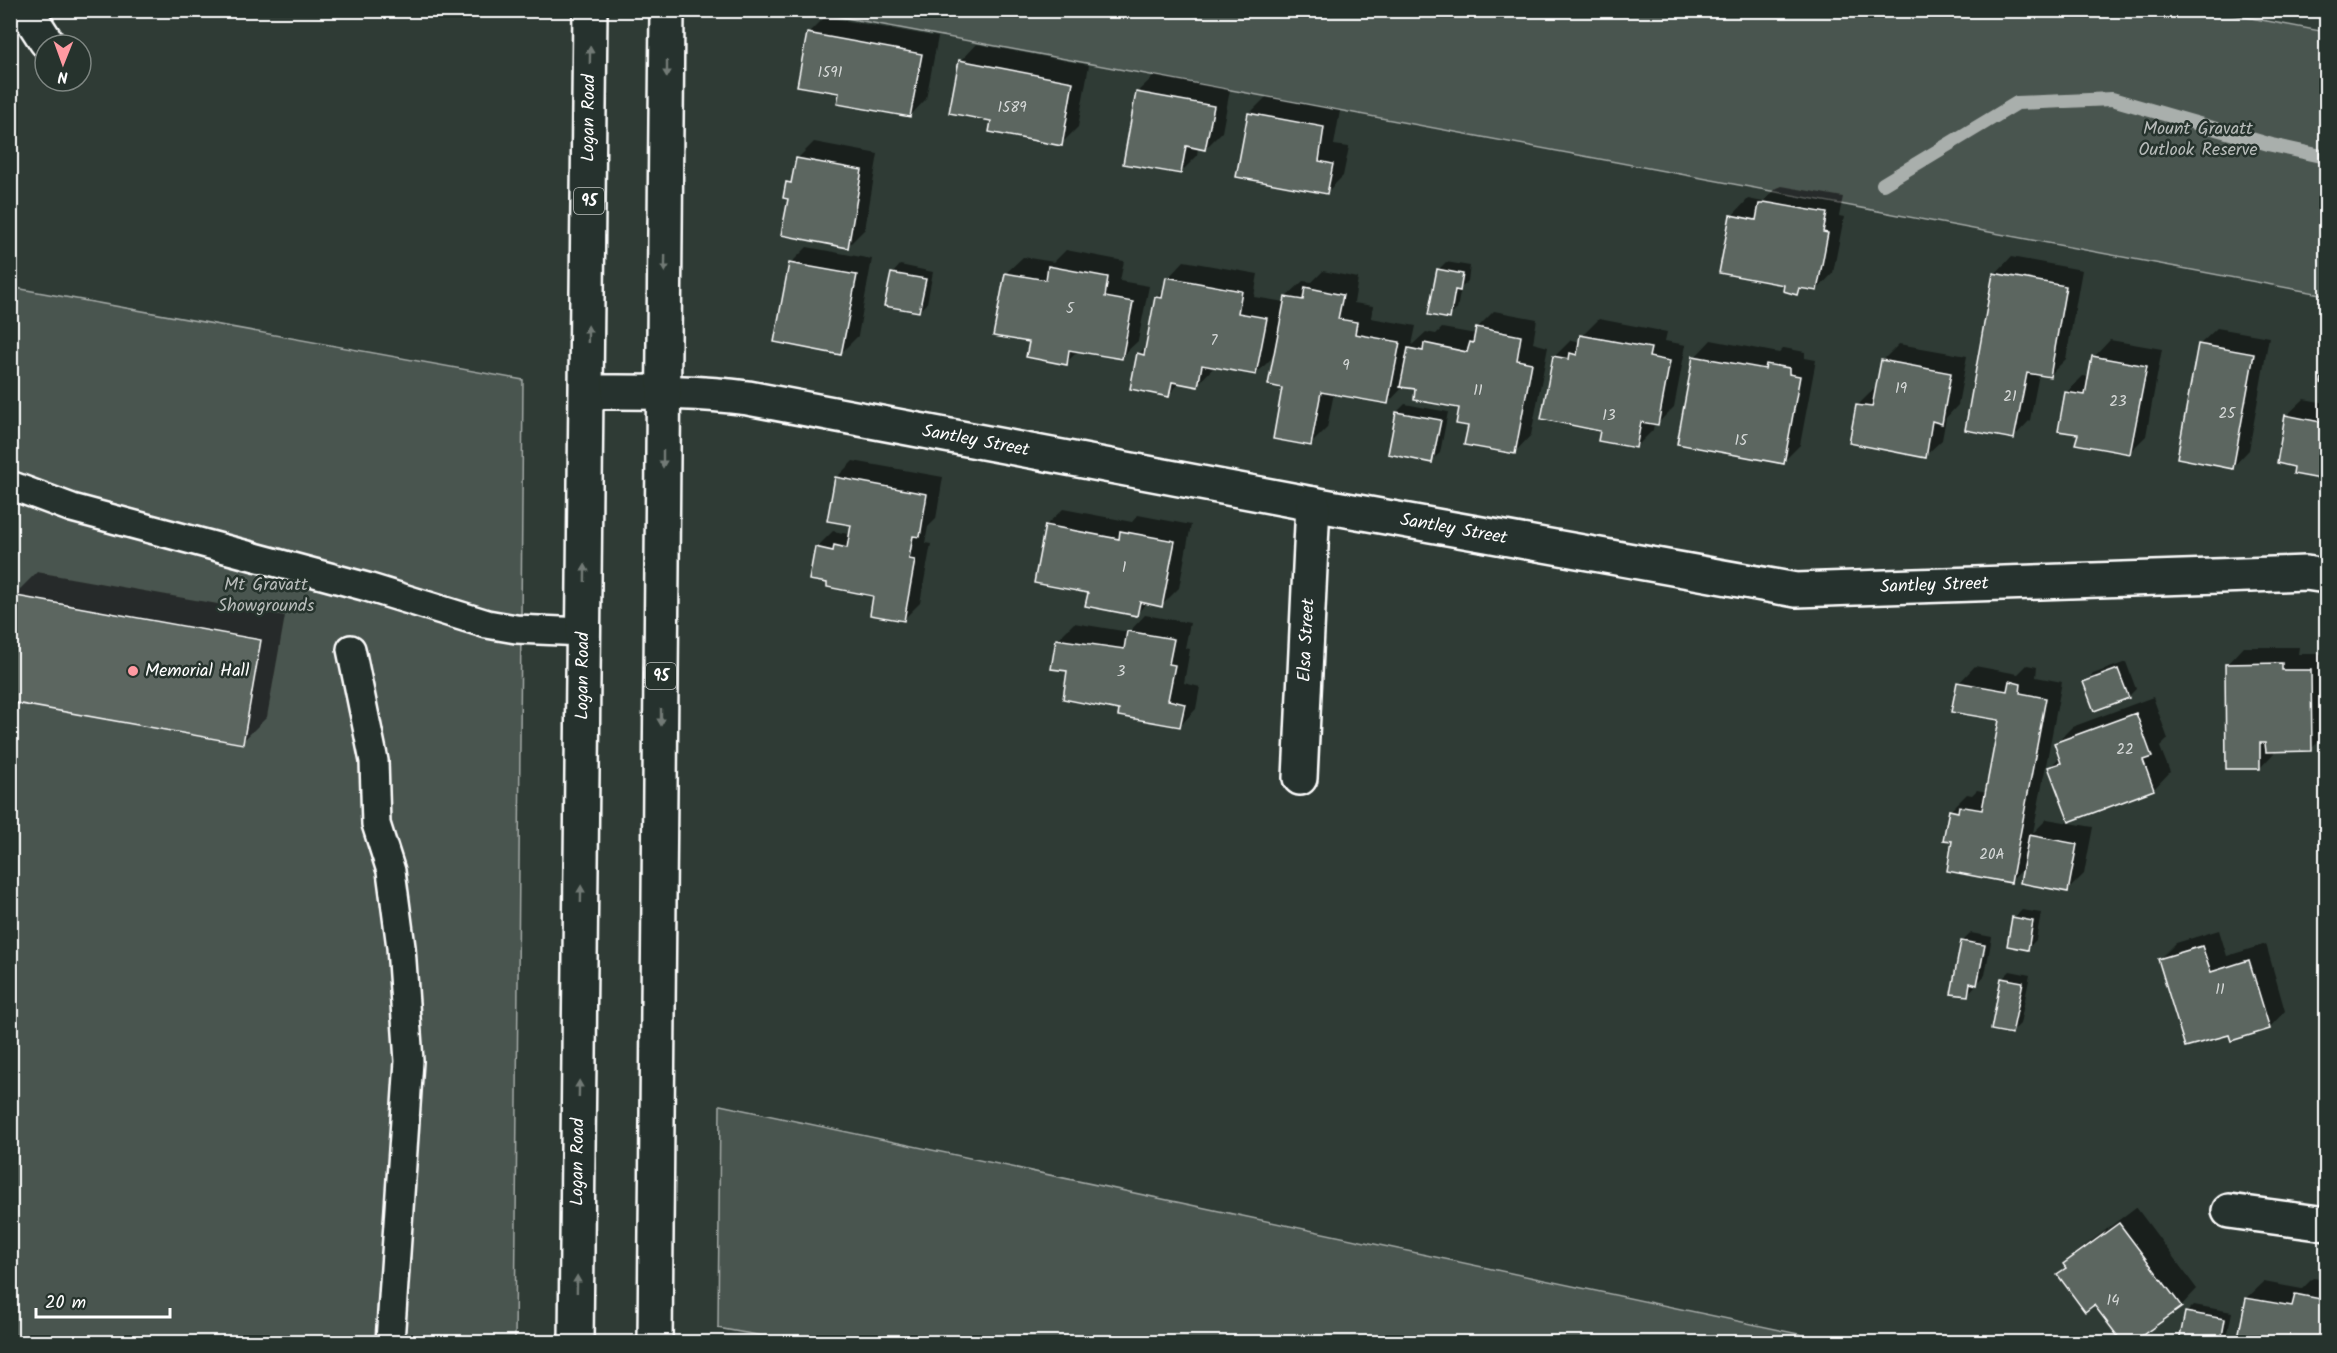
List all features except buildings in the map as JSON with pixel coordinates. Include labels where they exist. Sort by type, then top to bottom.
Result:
[{"type":"main road","points":[[26,10],[41,33]]},
{"type":"main road","name":"Logan Road","points":[[576,1342],[590,10]]},
{"type":"main road","name":"95","points":[[655,1342],[668,10]]},
{"type":"main road","name":"Santley Street","points":[[587,392],[663,392],[748,398],[1312,504],[1796,590],[2306,573],[2326,576]]},
{"type":"main road","name":"Elsa Street","points":[[1300,778],[1312,504]]},
{"type":"main road","points":[[2229,1212],[2326,1224]]},
{"type":"lane","points":[[10,485],[72,508],[367,588],[487,624],[516,629],[584,632]]},
{"type":"lane","points":[[351,649],[374,761],[376,824],[391,871],[401,947],[409,1061],[390,1342]]},
{"type":"green space","name":"Mount Gravatt Outlook Reserve","points":[[2208,10],[2326,32],[2326,295],[809,11]]},
{"type":"green space","name":"Mt Gravatt Showgrounds","points":[[10,287],[523,380],[515,1342],[11,1342]]},
{"type":"green space","points":[[720,1105],[1836,1342],[797,1342],[718,1328]]},
{"type":"waterway","points":[[1883,184],[2017,103],[2112,99],[2272,145],[2326,157]]},
{"type":"place","name":"Memorial Hall","points":[[133,671]]}]
